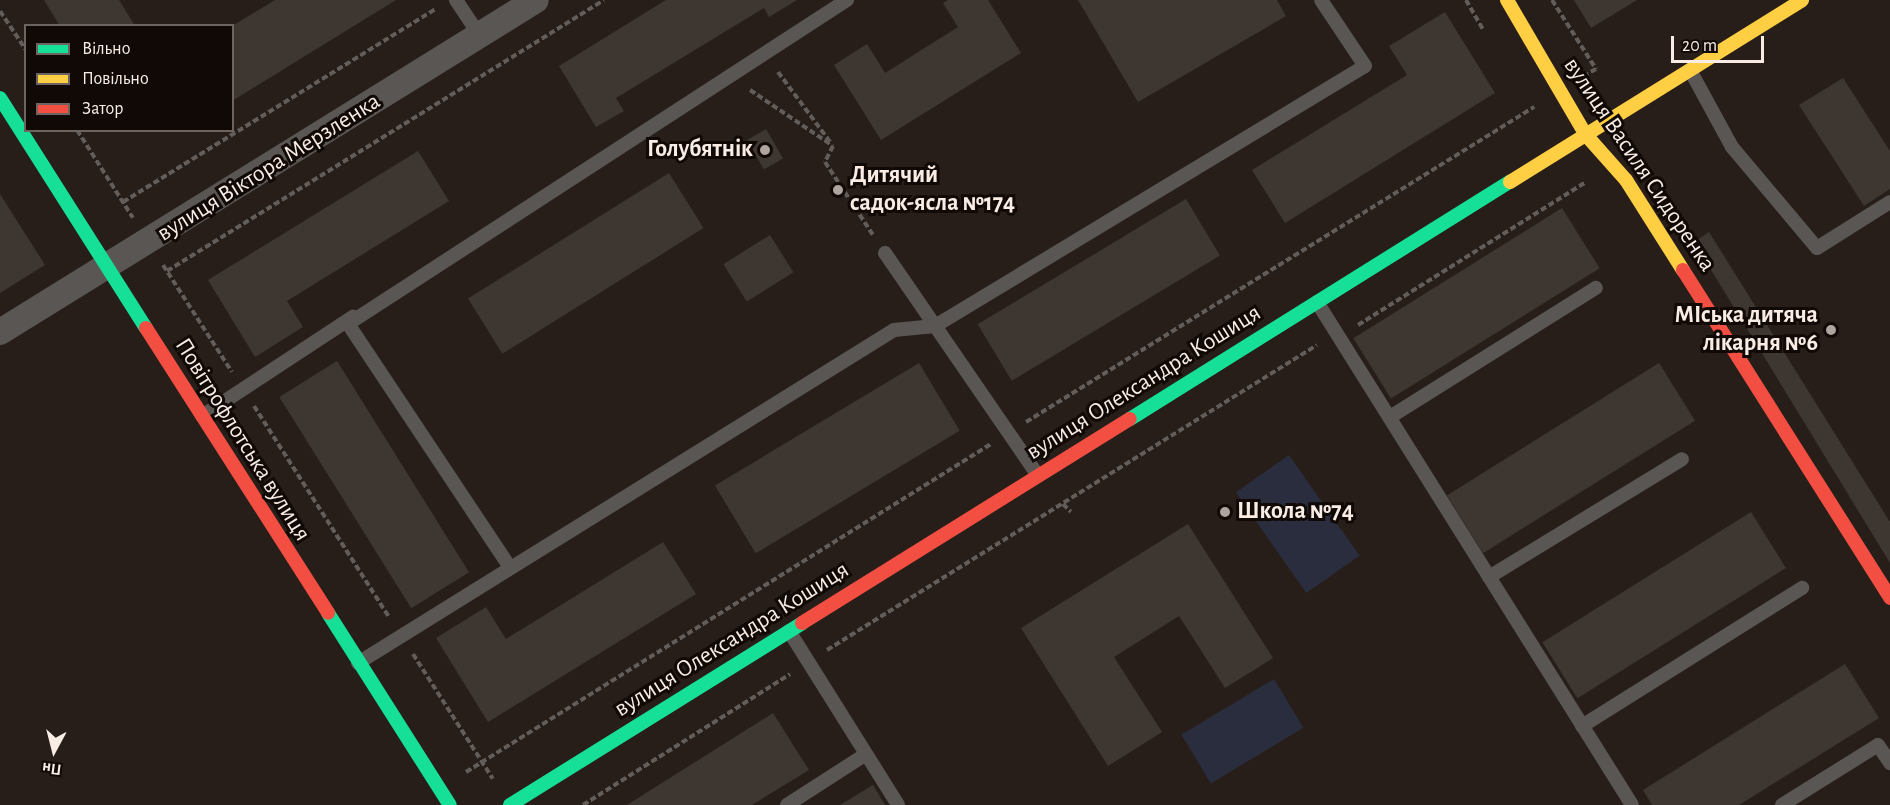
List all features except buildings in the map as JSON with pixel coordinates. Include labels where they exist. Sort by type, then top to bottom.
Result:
[{"type":"street","name":"вулиця Віктора Мерзленка","points":[[0,332],[149,242],[536,0]]},
{"type":"street","name":"вулиця Василя Сидоренка","points":[[1507,0],[1586,135],[1613,165],[1890,598]]},
{"type":"street","name":"вулиця Олександра Кошиця","points":[[510,805],[1802,0]]},
{"type":"street","name":"Повітрофлотська вулиця","points":[[0,98],[104,268],[202,416],[356,664],[450,805]]},
{"type":"lane","points":[[456,0],[480,36]]},
{"type":"lane","points":[[202,416],[348,324],[846,0]]},
{"type":"lane","points":[[348,324],[360,307],[846,0]]},
{"type":"lane","points":[[356,664],[509,566],[894,330],[935,326],[1365,66],[1321,0]]},
{"type":"lane","points":[[1690,70],[1732,147],[1817,248],[1890,202]]},
{"type":"lane","points":[[0,131],[14,122]]},
{"type":"lane","points":[[885,253],[1038,476]]},
{"type":"lane","points":[[1390,417],[1596,288]]},
{"type":"lane","points":[[1317,302],[1632,805]]},
{"type":"lane","points":[[348,324],[509,566]]},
{"type":"lane","points":[[1489,577],[1682,459]]},
{"type":"lane","points":[[1582,726],[1802,588]]},
{"type":"lane","points":[[789,631],[898,805]]},
{"type":"lane","points":[[1782,805],[1878,745],[1890,763]]},
{"type":"lane","points":[[787,805],[866,754]]},
{"type":"path","points":[[167,271],[604,0]]},
{"type":"path","points":[[438,786],[483,764],[1009,433],[1596,69],[1552,0]]},
{"type":"path","points":[[123,202],[441,6]]},
{"type":"path","points":[[0,11],[24,47]]},
{"type":"path","points":[[765,53],[833,146]]},
{"type":"path","points":[[729,76],[833,146]]},
{"type":"path","points":[[78,132],[499,789]]},
{"type":"path","points":[[833,146],[825,162],[885,253]]},
{"type":"path","points":[[583,805],[1336,332],[1354,327],[1613,165]]},
{"type":"shaded area","points":[[1289,455],[1360,556],[1306,593],[1236,492]]},
{"type":"shaded area","points":[[1274,679],[1303,728],[1211,783],[1181,735]]},
{"type":"traffic: fast","points":[[0,98],[146,328]]},
{"type":"traffic: fast","points":[[1130,419],[1510,182]]},
{"type":"traffic: fast","points":[[328,613],[450,805]]},
{"type":"traffic: fast","points":[[510,805],[802,623]]},
{"type":"traffic: slow","points":[[1507,0],[1586,135],[1626,180],[1683,270]]},
{"type":"traffic: slow","points":[[1510,182],[1802,0]]},
{"type":"traffic: jam","points":[[1683,270],[1890,598]]},
{"type":"traffic: jam","points":[[146,328],[328,613]]},
{"type":"traffic: jam","points":[[802,623],[1130,419]]},
{"type":"place","name":"Голубятнік","points":[[765,150]]},
{"type":"place","name":"Дитячий садок-ясла №174","points":[[838,190]]},
{"type":"place","name":"МІська дитяча лікарня №6","points":[[1831,330]]},
{"type":"place","name":"Школа №74","points":[[1225,512]]}]
